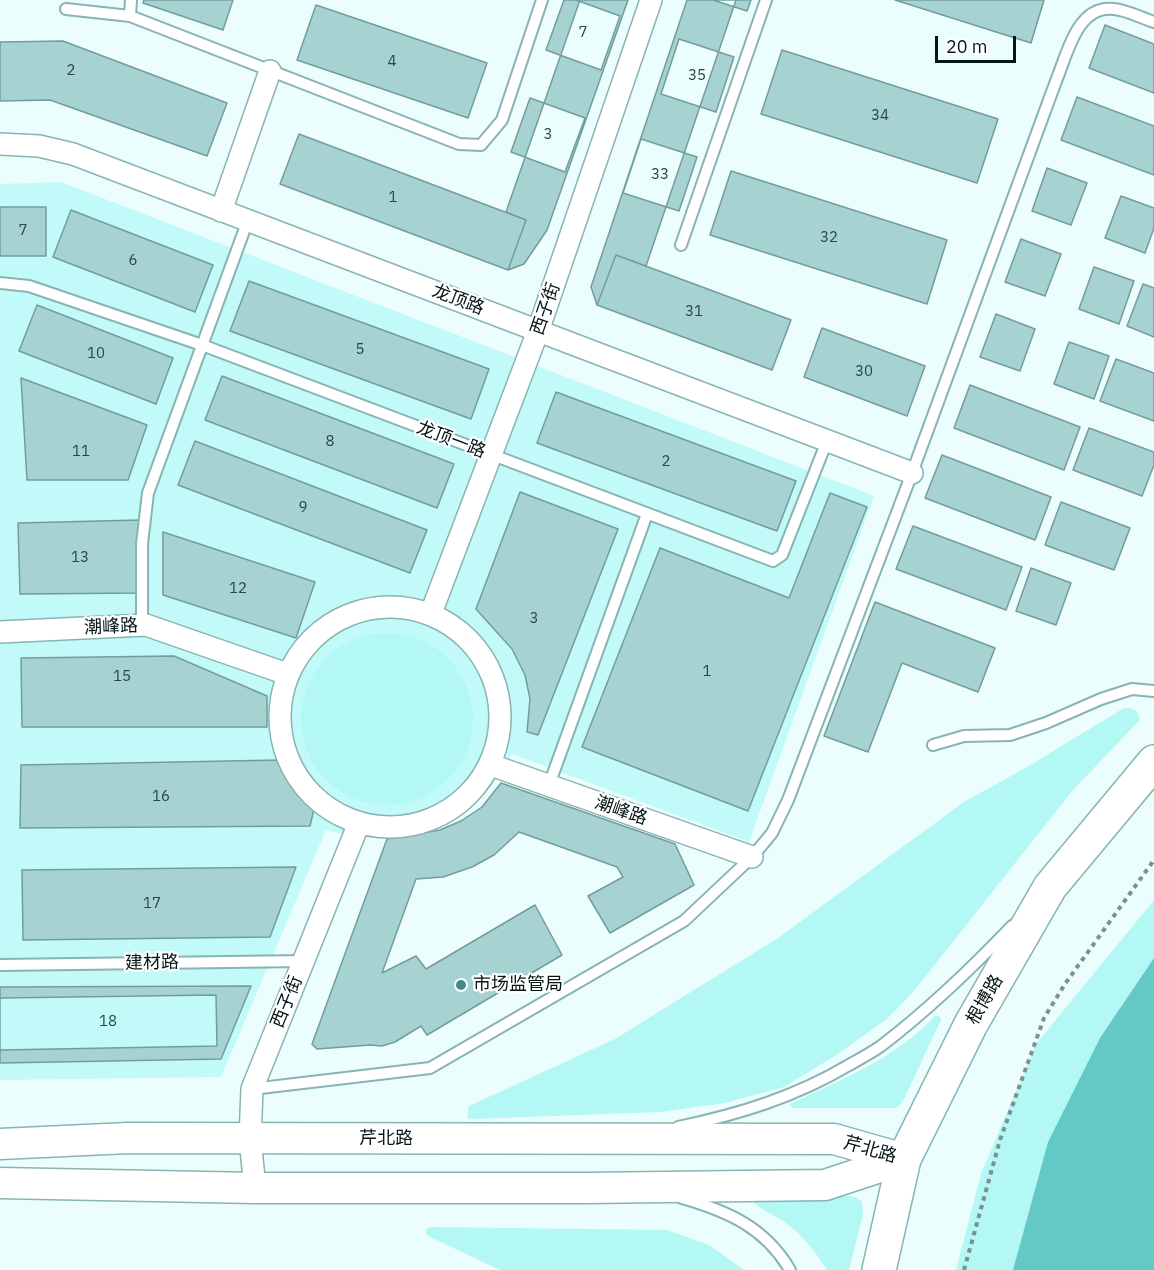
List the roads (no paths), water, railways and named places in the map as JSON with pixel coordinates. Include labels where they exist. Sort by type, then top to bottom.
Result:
[{"type":"highway","name":"根博路","points":[[879,1270],[904,1160],[971,1024],[1050,887],[1154,762]]},
{"type":"main road","name":"芹北路","points":[[0,1144],[128,1138],[834,1139],[904,1160]]},
{"type":"main road","name":"芹北路","points":[[0,1183],[255,1188],[825,1185],[904,1160]]},
{"type":"street","name":"西子街","points":[[431,613],[538,331],[651,0]]},
{"type":"street","points":[[221,211],[270,71]]},
{"type":"street","name":"龙顶路","points":[[0,144],[39,147],[73,154],[912,473]]},
{"type":"street","points":[[397,606],[431,613],[462,632],[486,660],[499,694],[501,730],[490,765],[474,791],[450,811],[421,823],[391,828],[359,824],[326,807],[299,781],[282,747],[278,710],[287,674],[305,645],[331,622],[363,609],[397,606]]},
{"type":"street","name":"潮峰路","points":[[0,632],[146,625],[287,674]]},
{"type":"street","name":"潮峰路","points":[[490,765],[752,857]]},
{"type":"street","name":"西子街","points":[[255,1188],[250,1139],[252,1089],[359,824]]},
{"type":"lane","points":[[130,16],[131,0]]},
{"type":"lane","points":[[66,9],[130,16],[459,144],[481,145],[502,120],[542,0]]},
{"type":"lane","points":[[681,245],[766,0]]},
{"type":"lane","points":[[252,1089],[430,1068],[684,921],[752,857],[772,833],[788,800],[912,473],[1056,81],[1080,26],[1086,17],[1105,8],[1116,9],[1154,22]]},
{"type":"lane","points":[[142,626],[142,544],[148,494],[248,220]]},
{"type":"lane","name":"龙顶一路","points":[[0,283],[29,286],[202,345],[773,561],[782,555],[827,441]]},
{"type":"lane","points":[[549,785],[647,514]]},
{"type":"lane","points":[[933,745],[964,736],[1010,735],[1132,689],[1154,690]]},
{"type":"lane","points":[[618,1139],[728,1117],[797,1092],[838,1071],[879,1047],[952,987],[1050,887]]},
{"type":"lane","name":"建材路","points":[[0,965],[304,961]]},
{"type":"lane","points":[[586,1188],[672,1195],[717,1208],[748,1224],[779,1252],[790,1270]]},
{"type":"place","name":"市场监管局","points":[[461,985]]}]
